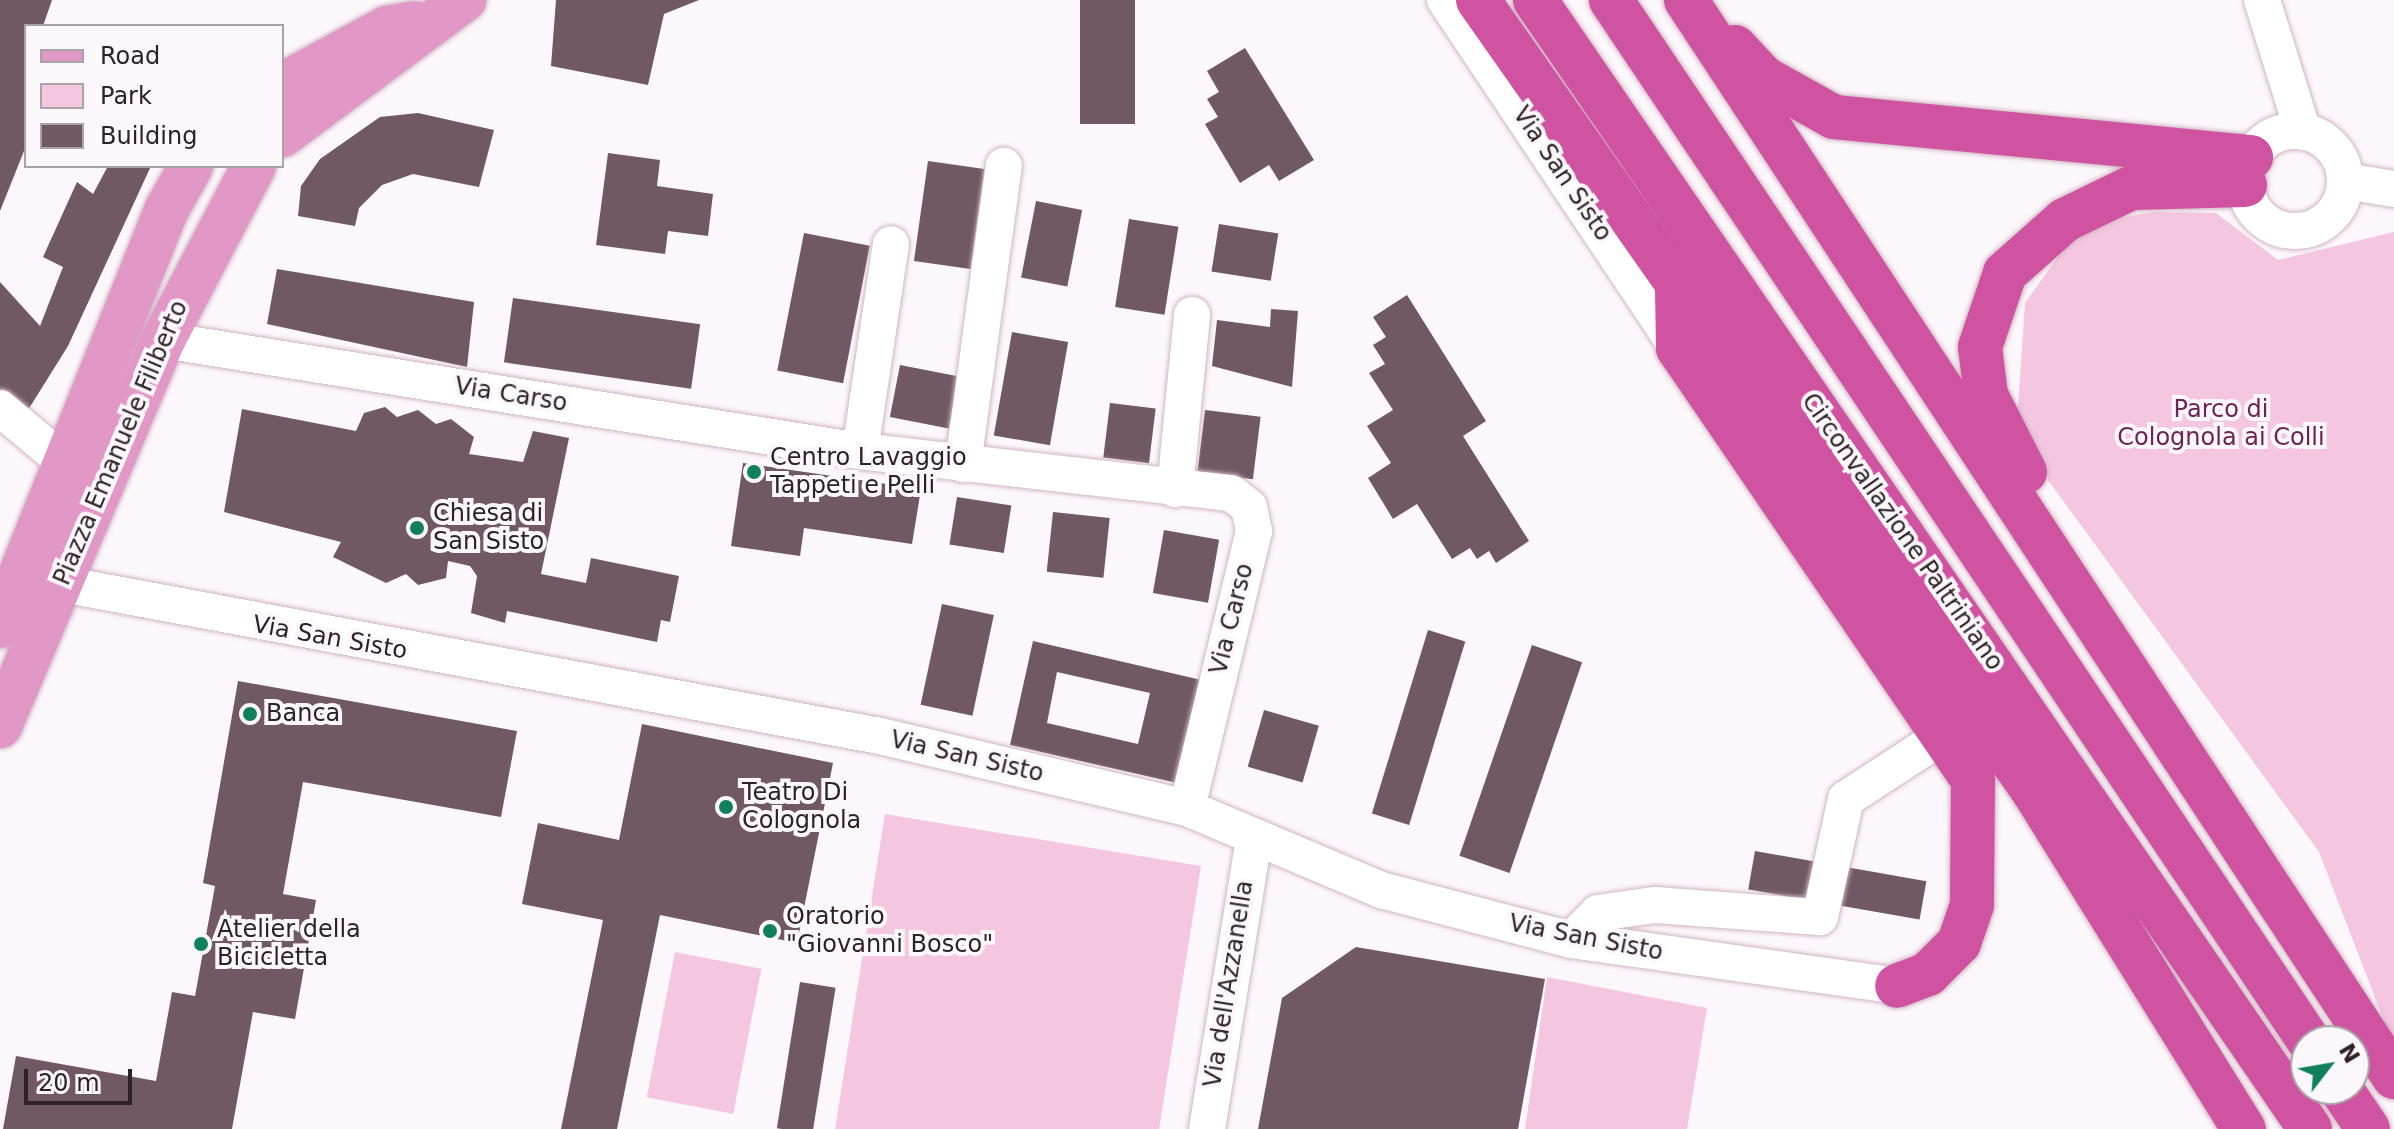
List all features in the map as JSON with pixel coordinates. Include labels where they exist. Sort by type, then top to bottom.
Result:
[{"type":"highway","points":[[1478,0],[1677,290],[2034,792],[2244,1129]]},
{"type":"highway","name":"Circonvallazione Paltriniano","points":[[1535,0],[2268,1066]]},
{"type":"highway","points":[[1611,0],[2298,1025]]},
{"type":"highway","points":[[1686,0],[2394,1077]]},
{"type":"highway","points":[[1703,0],[1764,78],[1834,117],[2248,171]]},
{"type":"highway","points":[[2242,847],[2185,712],[2016,457],[1986,395],[1980,347],[2005,273],[2065,220],[2131,188],[2248,171]]},
{"type":"highway","points":[[1677,290],[1678,348],[1771,487],[1947,733],[1973,780],[1972,905],[1959,943],[1928,974],[1897,986]]},
{"type":"highway","points":[[1771,487],[1856,540]]},
{"type":"highway","points":[[2268,1066],[2296,1129]]},
{"type":"highway","points":[[2268,1066],[2310,1129]]},
{"type":"highway","points":[[2352,1105],[2368,1129]]},
{"type":"main road","points":[[284,84],[387,28],[446,10]]},
{"type":"main road","points":[[284,134],[396,55],[446,10]]},
{"type":"main road","name":"Piazza Emanuele Filiberto","points":[[0,726],[40,582],[68,465],[167,209],[190,168]]},
{"type":"main road","name":"Piazza Emanuele Filiberto","points":[[0,626],[40,582],[253,168]]},
{"type":"street","name":"Via San Sisto","points":[[1445,0],[1678,348]]},
{"type":"street","points":[[2262,0],[2303,132]]},
{"type":"street","points":[[2303,132],[2328,143],[2345,181],[2334,212],[2306,230],[2289,231],[2259,215],[2248,171],[2273,136],[2303,132]]},
{"type":"street","points":[[963,464],[1004,166]]},
{"type":"street","points":[[2345,181],[2394,189]]},
{"type":"street","points":[[860,451],[891,244]]},
{"type":"street","points":[[1175,489],[1192,315]]},
{"type":"street","name":"Via Carso","points":[[163,340],[860,451],[1231,493],[1249,507],[1254,531],[1187,808]]},
{"type":"street","points":[[0,408],[68,465]]},
{"type":"street","name":"Via San Sisto","points":[[40,582],[880,736],[1187,808],[1254,840],[1381,890],[1571,940],[1897,986]]},
{"type":"street","points":[[1571,940],[1598,913],[1655,905],[1820,917],[1846,799],[1947,733]]},
{"type":"street","name":"Via dell'Azzanella","points":[[1207,1129],[1254,840]]},
{"type":"green space","name":"Parco di Colognola ai Colli","points":[[2153,212],[2216,213],[2278,260],[2394,232],[2394,1047],[2319,852],[2016,436],[2025,303],[2062,251],[2103,221]]},
{"type":"green space","points":[[885,814],[1201,866],[1159,1129],[835,1129]]},
{"type":"green space","points":[[675,952],[761,969],[733,1114],[647,1097]]},
{"type":"green space","points":[[1547,977],[1707,1008],[1687,1129],[1525,1129]]},
{"type":"building","points":[[0,0],[52,0],[44,24],[24,24],[24,151],[0,211]]},
{"type":"building","points":[[556,0],[699,0],[664,14],[648,85],[551,66]]},
{"type":"building","points":[[1080,0],[1135,0],[1135,124],[1080,124]]},
{"type":"building","points":[[1245,48],[1314,160],[1279,181],[1269,165],[1240,183],[1205,124],[1218,117],[1207,99],[1219,92],[1207,71]]},
{"type":"building","points":[[418,113],[494,130],[479,187],[413,174],[382,185],[359,208],[355,226],[298,216],[301,186],[320,159],[380,117]]},
{"type":"building","points":[[608,153],[660,160],[657,186],[713,194],[708,236],[668,231],[665,254],[596,245]]},
{"type":"building","points":[[928,161],[984,169],[970,269],[914,261]]},
{"type":"building","points":[[107,168],[150,168],[68,346],[28,410],[0,391],[0,282],[40,326],[63,267],[43,257],[77,182],[93,194]]},
{"type":"building","points":[[1036,201],[1082,210],[1067,287],[1021,278]]},
{"type":"building","points":[[1129,219],[1178,227],[1164,315],[1115,307]]},
{"type":"building","points":[[1219,224],[1278,233],[1271,281],[1211,271]]},
{"type":"building","points":[[804,233],[870,246],[843,383],[777,370]]},
{"type":"building","points":[[277,269],[474,302],[467,367],[267,324]]},
{"type":"building","points":[[1407,295],[1486,421],[1463,436],[1529,541],[1496,563],[1489,551],[1477,559],[1470,548],[1452,559],[1417,504],[1393,519],[1368,478],[1391,463],[1367,426],[1393,410],[1369,373],[1385,364],[1373,345],[1386,337],[1373,317]]},
{"type":"building","points":[[513,298],[700,324],[691,389],[504,362]]},
{"type":"building","points":[[1271,309],[1298,311],[1292,387],[1212,366],[1217,320],[1270,327]]},
{"type":"building","points":[[1012,332],[1068,342],[1050,445],[994,435]]},
{"type":"building","points":[[900,365],[959,376],[949,428],[890,417]]},
{"type":"building","points":[[1110,403],[1156,409],[1149,463],[1103,458]]},
{"type":"building","name":"Chiesa di San Sisto","points":[[385,407],[397,417],[418,410],[436,424],[451,419],[474,437],[469,454],[523,462],[533,431],[569,438],[541,574],[586,583],[591,558],[679,576],[670,622],[661,620],[657,642],[507,611],[505,623],[471,613],[477,576],[470,566],[448,561],[446,578],[418,585],[406,574],[386,583],[333,557],[341,542],[224,512],[242,409],[356,431],[364,413]]},
{"type":"building","points":[[1205,410],[1261,417],[1253,479],[1197,473]]},
{"type":"building","points":[[743,463],[921,489],[912,544],[804,528],[800,556],[731,546]]},
{"type":"building","points":[[957,497],[1011,506],[1004,553],[949,544]]},
{"type":"building","points":[[1053,512],[1110,518],[1103,578],[1047,572]]},
{"type":"building","points":[[1164,530],[1219,540],[1208,603],[1153,593]]},
{"type":"building","points":[[942,604],[994,615],[972,716],[921,705]]},
{"type":"building","points":[[1428,630],[1465,641],[1409,825],[1372,814]]},
{"type":"building","points":[[1033,641],[1210,682],[1186,785],[1010,745]],"holes":[[[1057,672],[1150,693],[1138,744],[1047,723]]]},
{"type":"building","points":[[1532,645],[1582,662],[1510,873],[1459,856]]},
{"type":"building","points":[[238,681],[517,731],[501,817],[303,782],[283,894],[316,900],[295,1019],[253,1012],[232,1129],[3,1129],[16,1056],[156,1081],[172,992],[195,996],[215,886],[203,883]]},
{"type":"building","points":[[1264,710],[1319,726],[1303,782],[1248,767]]},
{"type":"building","name":"Oratorio \"Giovanni Bosco\"","points":[[642,724],[833,763],[797,943],[660,915],[617,1129],[561,1129],[603,920],[522,904],[538,823],[619,840]]},
{"type":"building","points":[[1755,851],[1926,881],[1920,920],[1748,889]]},
{"type":"building","points":[[1356,947],[1545,979],[1518,1129],[1258,1129],[1282,998]]},
{"type":"building","points":[[800,982],[836,988],[813,1129],[777,1128]]},
{"type":"place","name":"Centro Lavaggio Tappeti e Pelli","points":[[754,472]]},
{"type":"place","name":"Chiesa di San Sisto","points":[[417,528]]},
{"type":"place","name":"Banca","points":[[250,714]]},
{"type":"place","name":"Teatro Di Colognola","points":[[726,807]]},
{"type":"place","name":"Oratorio \"Giovanni Bosco\"","points":[[770,931]]},
{"type":"place","name":"Atelier della Bicicletta","points":[[201,944]]}]
